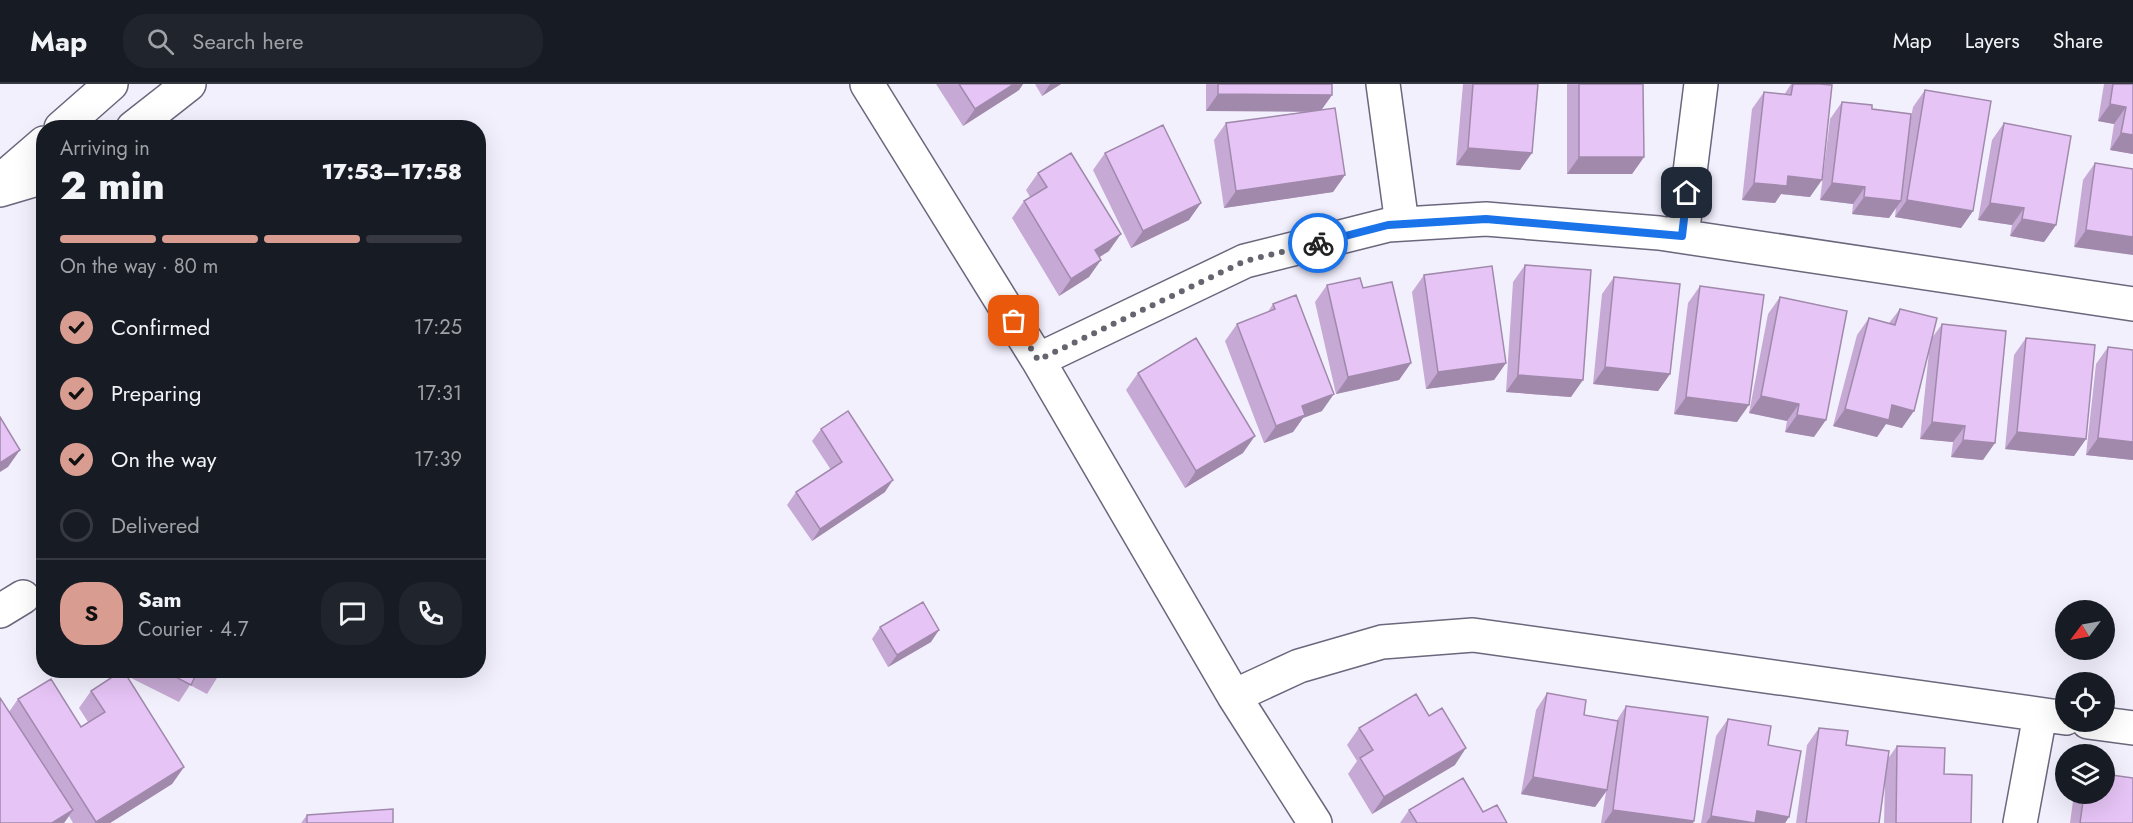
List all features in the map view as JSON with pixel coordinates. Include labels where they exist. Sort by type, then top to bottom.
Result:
[{"type":"street","points":[[70,120],[111,84]]},
{"type":"street","points":[[143,120],[189,84]]},
{"type":"street","points":[[867,84],[1038,360],[1234,696],[1315,823]]},
{"type":"street","points":[[1383,84],[1402,224]]},
{"type":"street","points":[[1682,236],[1701,84]]},
{"type":"street","points":[[0,181],[36,150]]},
{"type":"street","points":[[0,190],[36,179]]},
{"type":"street","points":[[1038,360],[1245,261],[1388,225],[1486,219],[1682,236],[2133,304]]},
{"type":"street","points":[[1234,696],[1299,666],[1382,642],[1473,634],[2053,716],[2020,823]]},
{"type":"street","points":[[2115,726],[2133,728]]},
{"type":"building","points":[[959,84],[1014,84],[975,109]]},
{"type":"building","points":[[1218,84],[1332,84],[1332,95],[1218,94]]},
{"type":"building","points":[[1473,84],[1538,84],[1532,153],[1468,148]]},
{"type":"building","points":[[1579,84],[1643,84],[1644,157],[1579,157]]},
{"type":"building","points":[[1793,84],[1832,85],[1822,180],[1788,176],[1787,186],[1754,183],[1764,92],[1791,95]]},
{"type":"building","points":[[2113,84],[2133,84],[2133,135],[2121,133],[2126,107],[2110,104]]},
{"type":"building","points":[[1925,90],[1991,101],[1973,211],[1907,200]]},
{"type":"building","points":[[1842,102],[1872,105],[1872,109],[1911,114],[1901,201],[1864,197],[1865,187],[1832,183]]},
{"type":"building","points":[[1335,108],[1345,175],[1236,191],[1226,123]]},
{"type":"building","points":[[2004,123],[2071,136],[2056,225],[2022,219],[2024,208],[1990,203]]},
{"type":"building","points":[[1163,125],[1201,203],[1143,231],[1105,153]]},
{"type":"building","points":[[1071,153],[1121,234],[1095,250],[1101,260],[1071,279],[1024,201],[1047,187],[1038,173]]},
{"type":"building","points":[[2095,163],[2133,169],[2133,237],[2086,230]]},
{"type":"building","points":[[1525,265],[1591,270],[1583,380],[1518,375]]},
{"type":"building","points":[[1492,266],[1506,363],[1438,372],[1424,275]]},
{"type":"building","points":[[1614,277],[1680,284],[1670,374],[1605,367]]},
{"type":"building","points":[[1360,278],[1363,288],[1392,282],[1411,363],[1348,377],[1327,285]]},
{"type":"building","points":[[1700,286],[1764,295],[1749,405],[1686,397]]},
{"type":"building","points":[[1296,295],[1334,394],[1302,406],[1305,415],[1276,426],[1237,324],[1275,309],[1273,304]]},
{"type":"building","points":[[1780,297],[1847,311],[1826,420],[1797,415],[1799,404],[1761,396]]},
{"type":"building","points":[[1900,309],[1937,318],[1914,411],[1892,405],[1889,420],[1845,409],[1869,318],[1895,325]]},
{"type":"building","points":[[1942,324],[2006,331],[1995,443],[1963,440],[1965,426],[1932,422]]},
{"type":"building","points":[[1196,338],[1255,436],[1196,471],[1138,373]]},
{"type":"building","points":[[2026,338],[2095,345],[2086,439],[2017,432]]},
{"type":"building","points":[[2108,347],[2133,350],[2133,442],[2098,438]]},
{"type":"building","points":[[848,411],[893,480],[820,529],[796,492],[842,462],[821,429]]},
{"type":"building","points":[[0,417],[20,450],[0,463]]},
{"type":"building","points":[[923,602],[939,630],[897,655],[880,627]]},
{"type":"building","points":[[111,678],[128,678],[184,767],[96,822],[18,699],[51,679],[81,727],[105,712],[91,691]]},
{"type":"building","points":[[177,678],[194,678],[191,685]]},
{"type":"building","points":[[1547,693],[1586,700],[1584,715],[1618,721],[1607,790],[1533,777]]},
{"type":"building","points":[[1416,694],[1429,716],[1442,708],[1466,748],[1384,797],[1360,758],[1373,750],[1359,728]]},
{"type":"building","points":[[0,698],[73,810],[52,823],[0,823]]},
{"type":"building","points":[[1626,706],[1708,717],[1694,821],[1613,810]]},
{"type":"building","points":[[1728,719],[1771,726],[1768,745],[1801,751],[1789,817],[1757,811],[1755,823],[1711,816]]},
{"type":"building","points":[[1819,728],[1848,731],[1846,745],[1889,751],[1879,823],[1806,823]]},
{"type":"building","points":[[1897,746],[1945,748],[1944,774],[1972,775],[1971,823],[1896,823]]},
{"type":"building","points":[[2115,776],[2133,778],[2133,823],[2080,823],[2083,804],[2115,804]]},
{"type":"building","points":[[1463,778],[1483,812],[1497,805],[1507,823],[1417,823],[1409,810]]},
{"type":"building","points":[[393,809],[393,823],[307,823],[307,815]]},
{"type":"way so far","points":[[1014,321],[1038,360],[1245,261],[1318,243]]},
{"type":"route","points":[[1318,243],[1388,225],[1486,219],[1682,236],[1687,193]]}]
